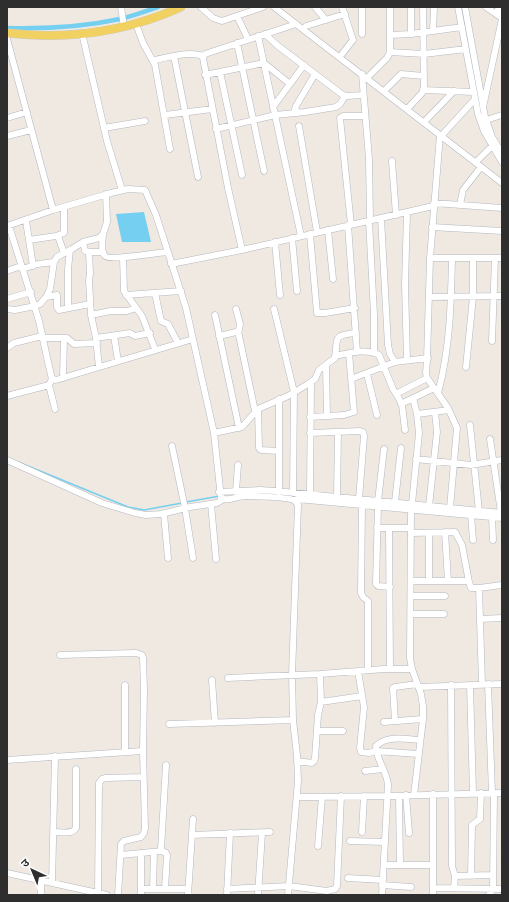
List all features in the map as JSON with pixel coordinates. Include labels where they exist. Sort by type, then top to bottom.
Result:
[{"type":"main road","points":[[7,34],[82,34],[108,30],[123,22],[136,24],[161,16],[181,7]]},
{"type":"street","points":[[120,7],[123,22]]},
{"type":"street","points":[[201,7],[216,20],[226,20],[263,7]]},
{"type":"street","points":[[274,7],[502,179]]},
{"type":"street","points":[[281,7],[426,120],[502,183]]},
{"type":"street","points":[[315,7],[326,20]]},
{"type":"street","points":[[342,7],[353,40],[342,54]]},
{"type":"street","points":[[362,7],[362,34]]},
{"type":"street","points":[[370,76],[383,63],[390,52],[390,7]]},
{"type":"street","points":[[411,7],[411,34]]},
{"type":"street","points":[[409,107],[423,90],[423,7]]},
{"type":"street","points":[[434,7],[434,31]]},
{"type":"street","points":[[458,7],[480,122],[502,153]]},
{"type":"street","points":[[465,7],[483,109],[488,128],[497,146],[502,162]]},
{"type":"street","points":[[486,7],[501,18]]},
{"type":"street","points":[[483,109],[501,18],[498,7]]},
{"type":"street","points":[[306,26],[345,14]]},
{"type":"street","points":[[237,16],[248,40]]},
{"type":"street","points":[[136,24],[143,43],[154,60],[157,71],[170,149]]},
{"type":"street","points":[[154,60],[191,53],[204,56],[296,24]]},
{"type":"street","points":[[390,35],[462,28]]},
{"type":"street","points":[[82,34],[104,128],[122,190]]},
{"type":"street","points":[[265,34],[345,96],[363,95]]},
{"type":"street","points":[[258,36],[301,236]]},
{"type":"street","points":[[7,39],[53,210]]},
{"type":"street","points":[[237,44],[264,171]]},
{"type":"street","points":[[390,52],[424,54],[466,49]]},
{"type":"street","points":[[174,56],[198,178]]},
{"type":"street","points":[[204,56],[202,60],[242,250]]},
{"type":"street","points":[[205,75],[264,63]]},
{"type":"street","points":[[264,63],[290,84]]},
{"type":"street","points":[[273,107],[304,65]]},
{"type":"street","points":[[220,72],[242,175]]},
{"type":"street","points":[[298,113],[295,109],[296,106],[315,74]]},
{"type":"street","points":[[362,74],[369,159],[369,221],[374,314],[374,353]]},
{"type":"street","points":[[386,89],[401,74],[424,76]]},
{"type":"street","points":[[423,90],[474,92]]},
{"type":"street","points":[[426,120],[454,91]]},
{"type":"street","points":[[216,128],[275,115],[336,107],[345,96]]},
{"type":"street","points":[[450,508],[457,432],[456,423],[450,410],[427,378],[426,373],[428,358],[430,258],[434,204],[442,134],[475,99]]},
{"type":"street","points":[[165,115],[212,109]]},
{"type":"street","points":[[7,118],[27,112]]},
{"type":"street","points":[[486,120],[502,115]]},
{"type":"street","points":[[357,352],[350,225],[340,118],[343,116],[365,116]]},
{"type":"street","points":[[104,128],[145,121]]},
{"type":"street","points":[[299,126],[317,232]]},
{"type":"street","points":[[7,136],[31,130]]},
{"type":"street","points":[[478,160],[497,146]]},
{"type":"street","points":[[392,161],[396,215]]},
{"type":"street","points":[[460,205],[463,190],[481,167]]},
{"type":"street","points":[[7,460],[102,503],[140,514],[164,514],[184,505],[217,503],[220,496],[214,433],[193,338],[181,291],[147,192],[143,189],[122,190],[106,194],[53,210],[26,221],[8,226],[35,306],[51,382],[55,409]]},
{"type":"street","points":[[106,194],[106,222],[103,234],[103,252],[105,256],[108,258],[167,252]]},
{"type":"street","points":[[171,264],[242,250],[396,215],[434,204],[502,208]]},
{"type":"street","points":[[29,240],[63,235],[65,232],[64,207]]},
{"type":"street","points":[[407,212],[405,285],[407,360]]},
{"type":"street","points":[[381,218],[388,345],[390,354],[395,362]]},
{"type":"street","points":[[26,221],[32,266]]},
{"type":"street","points":[[432,227],[502,231]]},
{"type":"street","points":[[328,230],[333,279]]},
{"type":"street","points":[[7,309],[15,310],[40,304],[50,289],[54,262],[57,257],[83,242],[99,238],[103,234]]},
{"type":"street","points":[[310,234],[317,313],[321,314],[355,308]]},
{"type":"street","points":[[58,236],[67,252],[68,308]]},
{"type":"street","points":[[292,238],[297,291]]},
{"type":"street","points":[[83,242],[84,250],[89,252],[103,252]]},
{"type":"street","points":[[275,242],[280,296]]},
{"type":"street","points":[[89,252],[90,273],[88,281],[91,315],[99,367]]},
{"type":"street","points":[[123,257],[123,288],[126,295],[145,320],[156,349]]},
{"type":"street","points":[[430,258],[499,258],[494,296],[492,341]]},
{"type":"street","points":[[401,404],[413,398],[436,391],[442,380],[448,336],[452,258]]},
{"type":"street","points":[[466,367],[473,297],[473,258]]},
{"type":"street","points":[[7,271],[54,262]]},
{"type":"street","points":[[126,295],[181,291]]},
{"type":"street","points":[[7,298],[31,292]]},
{"type":"street","points":[[154,293],[161,321],[168,324],[178,343]]},
{"type":"street","points":[[46,297],[56,294],[58,309],[90,304]]},
{"type":"street","points":[[429,297],[502,296]]},
{"type":"street","points":[[91,315],[111,311],[127,311],[136,308]]},
{"type":"street","points":[[236,309],[240,324],[238,331],[256,410],[259,448],[261,450],[279,450]]},
{"type":"street","points":[[274,310],[294,392],[298,505],[292,675],[293,720],[297,761],[297,797],[288,895]]},
{"type":"street","points":[[215,315],[238,428]]},
{"type":"street","points":[[219,336],[238,331]]},
{"type":"street","points":[[7,348],[14,343],[42,337],[64,338],[70,340],[74,344],[96,341],[130,333],[135,336],[150,333]]},
{"type":"street","points":[[214,433],[245,426],[256,410],[311,382],[316,377],[318,371],[333,360],[335,356],[336,342],[339,337],[356,333]]},
{"type":"street","points":[[114,336],[118,360]]},
{"type":"street","points":[[63,378],[64,338]]},
{"type":"street","points":[[7,396],[118,360],[193,338]]},
{"type":"street","points":[[335,356],[357,352],[374,353],[379,355],[392,389],[401,404],[405,430]]},
{"type":"street","points":[[310,417],[344,416],[354,412],[349,353]]},
{"type":"street","points":[[351,379],[395,362],[428,358]]},
{"type":"street","points":[[326,365],[327,416]]},
{"type":"street","points":[[367,374],[377,415]]},
{"type":"street","points":[[396,394],[427,378]]},
{"type":"street","points":[[310,494],[311,382]]},
{"type":"street","points":[[413,398],[417,414],[419,433],[411,530],[412,669],[423,706],[423,719],[414,795]]},
{"type":"street","points":[[279,492],[280,399]]},
{"type":"street","points":[[417,414],[450,410]]},
{"type":"street","points":[[429,506],[437,432],[435,412]]},
{"type":"street","points":[[470,425],[479,511]]},
{"type":"street","points":[[310,433],[360,431],[363,432],[364,436],[361,502],[361,593],[363,598],[368,601],[368,670]]},
{"type":"street","points":[[337,497],[338,432]]},
{"type":"street","points":[[490,438],[502,514]]},
{"type":"street","points":[[172,446],[193,558]]},
{"type":"street","points":[[395,502],[401,448]]},
{"type":"street","points":[[384,449],[378,503],[376,584],[378,586],[390,587]]},
{"type":"street","points":[[416,460],[474,465],[502,460]]},
{"type":"street","points":[[236,491],[238,465]]},
{"type":"street","points":[[220,496],[236,491],[279,492],[297,497],[310,494],[337,497],[361,502]]},
{"type":"street","points":[[220,496],[281,498],[297,497],[378,503],[492,517],[502,514]]},
{"type":"street","points":[[378,503],[395,502],[412,507],[429,506],[502,514]]},
{"type":"street","points":[[211,504],[216,559]]},
{"type":"street","points":[[164,514],[168,558]]},
{"type":"street","points":[[471,515],[473,540]]},
{"type":"street","points":[[492,517],[493,540]]},
{"type":"street","points":[[377,528],[411,530],[429,533],[455,532],[462,545],[468,581],[471,588],[502,585]]},
{"type":"street","points":[[390,528],[390,669]]},
{"type":"street","points":[[445,532],[448,581]]},
{"type":"street","points":[[429,533],[429,581]]},
{"type":"street","points":[[411,582],[468,581]]},
{"type":"street","points":[[479,588],[493,793],[493,889],[489,895]]},
{"type":"street","points":[[411,596],[444,596]]},
{"type":"street","points":[[411,614],[444,614]]},
{"type":"street","points":[[480,619],[502,618]]},
{"type":"street","points":[[60,655],[136,653],[142,655],[144,663],[144,832],[139,838],[122,842],[118,895]]},
{"type":"street","points":[[228,678],[412,669]]},
{"type":"street","points":[[358,671],[364,707],[360,748],[361,752],[376,751],[418,754]]},
{"type":"street","points":[[297,761],[312,763],[314,761],[318,715],[321,702],[320,674]]},
{"type":"street","points":[[212,680],[215,722]]},
{"type":"street","points":[[395,721],[393,688],[395,687],[502,684]]},
{"type":"street","points":[[125,685],[125,752]]},
{"type":"street","points":[[447,895],[455,876],[452,866],[452,685]]},
{"type":"street","points":[[470,685],[473,794]]},
{"type":"street","points":[[321,702],[362,696]]},
{"type":"street","points":[[384,722],[423,719]]},
{"type":"street","points":[[170,724],[293,720]]},
{"type":"street","points":[[317,731],[343,731]]},
{"type":"street","points":[[382,895],[388,782],[376,751],[376,746],[385,739],[420,740]]},
{"type":"street","points":[[7,760],[143,751]]},
{"type":"street","points":[[52,883],[55,756]]},
{"type":"street","points":[[162,852],[166,765]]},
{"type":"street","points":[[54,832],[75,831],[76,769]]},
{"type":"street","points":[[364,771],[383,769]]},
{"type":"street","points":[[98,893],[99,783],[102,779],[106,778],[143,777]]},
{"type":"street","points":[[470,876],[472,825],[480,819],[480,793]]},
{"type":"street","points":[[297,797],[502,793]]},
{"type":"street","points":[[433,794],[433,895]]},
{"type":"street","points":[[406,795],[409,833]]},
{"type":"street","points":[[318,846],[322,796]]},
{"type":"street","points":[[230,833],[227,892],[258,887],[289,886],[319,892],[333,890],[337,886],[340,796]]},
{"type":"street","points":[[362,832],[364,796]]},
{"type":"street","points":[[400,796],[400,865]]},
{"type":"street","points":[[141,853],[141,892],[153,889],[188,892],[193,819]]},
{"type":"street","points":[[192,835],[270,832]]},
{"type":"street","points":[[258,895],[262,833]]},
{"type":"street","points":[[350,841],[385,842]]},
{"type":"street","points":[[120,855],[154,852],[166,853],[165,889]]},
{"type":"street","points":[[153,889],[154,852]]},
{"type":"street","points":[[384,865],[433,865]]},
{"type":"street","points":[[7,873],[41,880],[81,892],[107,895]]},
{"type":"street","points":[[455,876],[493,875]]},
{"type":"street","points":[[348,878],[411,887]]},
{"type":"street","points":[[41,880],[41,895]]},
{"type":"street","points":[[434,888],[502,889]]},
{"type":"water","points":[[144,212],[151,242],[122,242],[116,214]]},
{"type":"waterway","points":[[7,28],[50,28],[78,26],[125,18],[158,7]]},
{"type":"waterway","points":[[18,462],[128,507],[144,510],[182,503]]},
{"type":"waterway","points":[[186,502],[220,496]]}]
